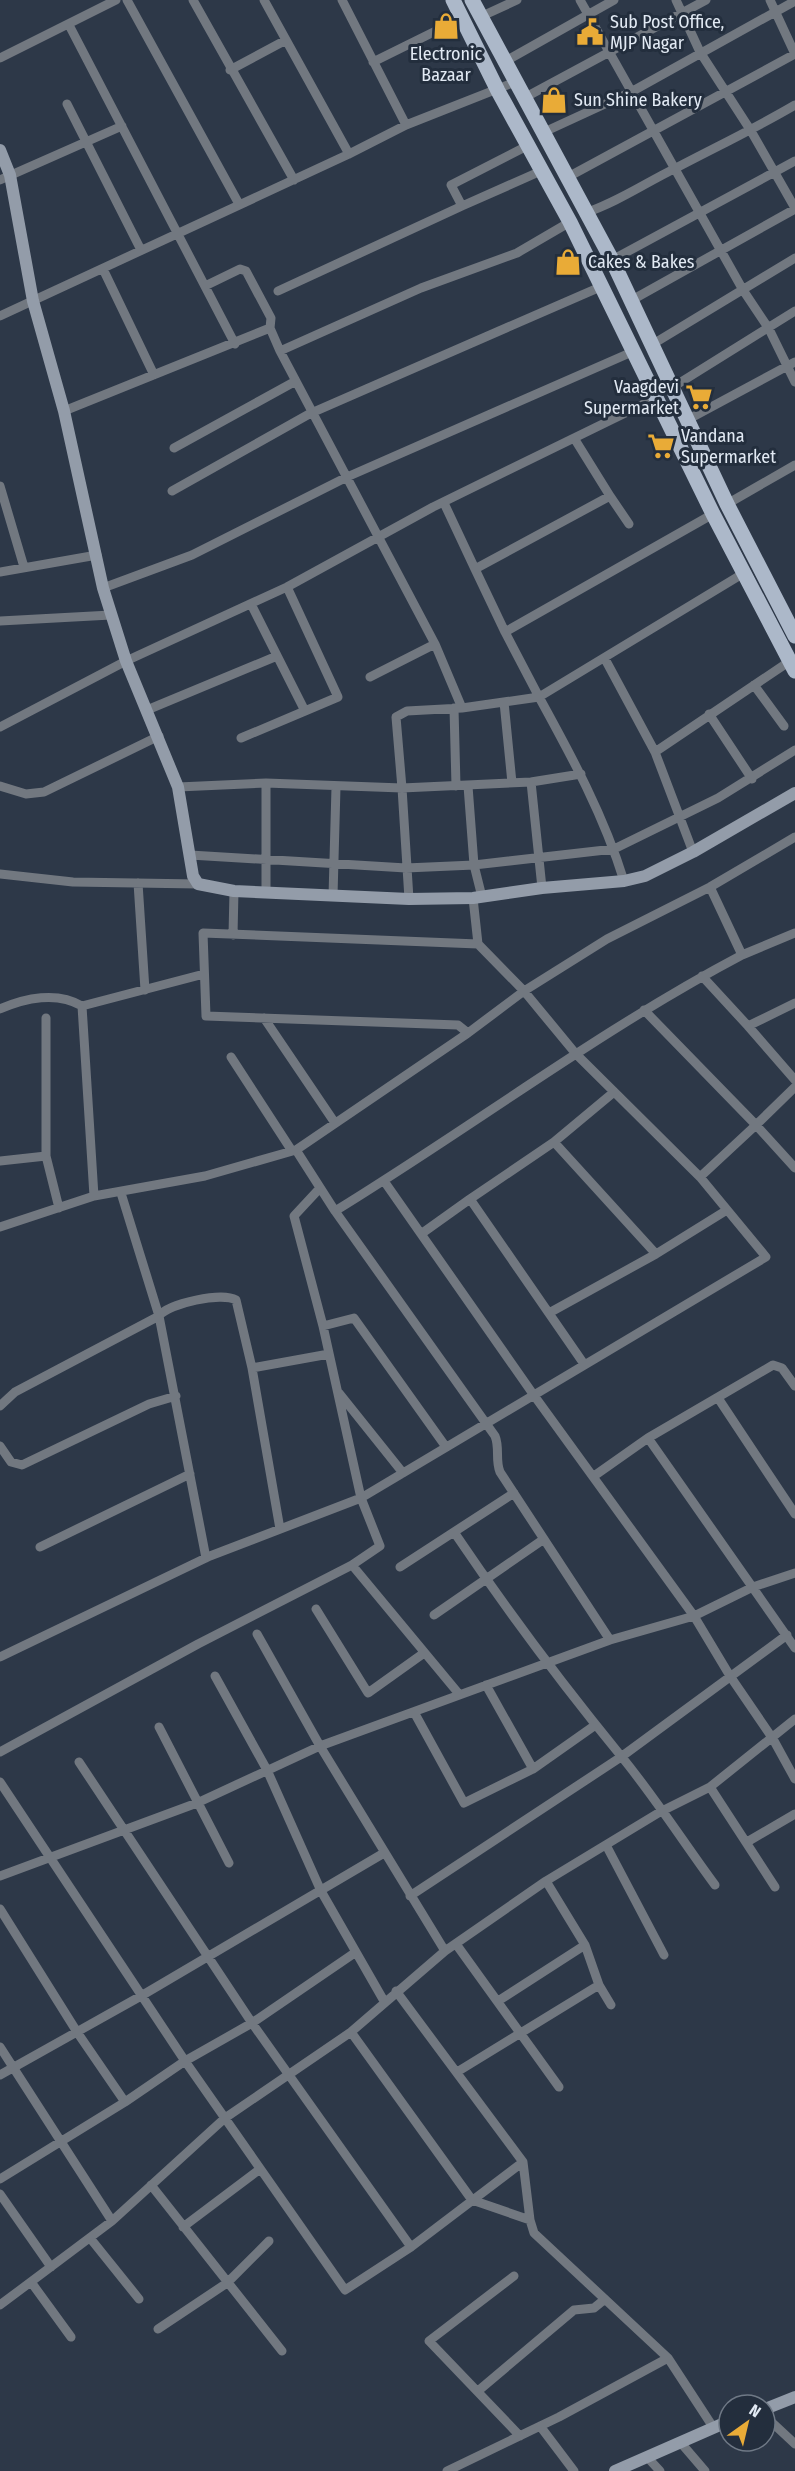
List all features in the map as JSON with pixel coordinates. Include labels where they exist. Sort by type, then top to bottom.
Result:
[{"type":"main road","points":[[453,0],[498,91],[570,222],[632,352],[792,666]]},
{"type":"main road","points":[[472,0],[514,82],[612,260],[727,504],[795,636]]},
{"type":"street","points":[[0,58],[116,0]]},
{"type":"street","points":[[127,0],[239,204]]},
{"type":"street","points":[[193,0],[294,180]]},
{"type":"street","points":[[264,0],[349,154]]},
{"type":"street","points":[[342,0],[406,125]]},
{"type":"street","points":[[480,17],[516,0]]},
{"type":"street","points":[[580,0],[743,290],[791,365],[795,382]]},
{"type":"street","points":[[504,62],[614,0]]},
{"type":"street","points":[[632,300],[795,209],[751,131],[700,52],[676,0]]},
{"type":"street","points":[[524,98],[608,51],[682,15],[706,0]]},
{"type":"street","points":[[568,177],[795,54],[770,0]]},
{"type":"street","points":[[542,133],[631,92],[795,1]]},
{"type":"street","points":[[374,62],[462,18]]},
{"type":"street","points":[[69,25],[235,344]]},
{"type":"street","points":[[231,69],[286,40]]},
{"type":"street","points":[[0,316],[294,180],[406,125],[498,91],[514,82]]},
{"type":"street","points":[[68,104],[141,250]]},
{"type":"street","points":[[585,213],[611,204],[674,169],[751,131],[795,105]]},
{"type":"street","points":[[5,178],[122,126]]},
{"type":"street","points":[[462,206],[451,185],[527,146]]},
{"type":"street","points":[[0,150],[33,301],[64,411],[103,588],[126,661],[159,736],[178,787],[193,876],[198,884]]},
{"type":"street","points":[[612,260],[795,161]]},
{"type":"street","points":[[278,291],[541,171]]},
{"type":"street","points":[[279,351],[421,288],[517,253],[570,222]]},
{"type":"street","points":[[653,344],[795,258]]},
{"type":"street","points":[[103,269],[154,375]]},
{"type":"street","points":[[205,286],[240,269],[246,271],[271,318],[270,328],[294,382],[435,644],[458,708],[456,786]]},
{"type":"street","points":[[172,491],[311,413],[600,287]]},
{"type":"street","points":[[0,727],[126,661],[287,587],[444,503],[673,387],[795,311]]},
{"type":"street","points":[[64,411],[270,328]]},
{"type":"street","points":[[103,588],[192,555],[347,477],[632,352]]},
{"type":"street","points":[[687,420],[791,365]]},
{"type":"street","points":[[174,448],[294,382]]},
{"type":"street","points":[[574,438],[629,524]]},
{"type":"street","points":[[727,504],[795,465]]},
{"type":"street","points":[[0,486],[24,567]]},
{"type":"street","points":[[476,569],[610,496]]},
{"type":"street","points":[[444,503],[505,632],[581,774],[614,849],[624,881]]},
{"type":"street","points":[[505,632],[713,514]]},
{"type":"street","points":[[0,572],[97,555]]},
{"type":"street","points":[[409,899],[396,717],[407,711],[458,708],[539,697],[744,573]]},
{"type":"street","points":[[241,738],[338,697],[287,587]]},
{"type":"street","points":[[251,604],[305,711]]},
{"type":"street","points":[[0,621],[111,615]]},
{"type":"street","points":[[370,677],[435,644]]},
{"type":"street","points":[[147,710],[277,656]]},
{"type":"street","points":[[605,659],[655,752],[693,852]]},
{"type":"street","points":[[655,752],[754,685],[792,666]]},
{"type":"street","points":[[754,685],[784,726]]},
{"type":"street","points":[[504,702],[512,783]]},
{"type":"street","points":[[709,714],[752,779]]},
{"type":"street","points":[[0,786],[26,794],[45,792],[159,736]]},
{"type":"street","points":[[190,855],[334,866],[406,868],[540,859],[614,849],[681,818],[752,779],[795,750]]},
{"type":"street","points":[[178,787],[266,783],[336,788],[468,786],[531,782],[581,774]]},
{"type":"street","points":[[531,782],[542,888]]},
{"type":"street","points":[[266,783],[266,891]]},
{"type":"street","points":[[0,1657],[206,1558],[361,1498],[532,1394],[766,1257],[700,1177],[576,1054],[524,991],[478,944],[477,897],[468,786]]},
{"type":"street","points":[[333,896],[336,788]]},
{"type":"street","points":[[0,874],[73,882],[198,884],[234,891],[333,896],[409,899],[477,897],[542,888],[624,881],[645,876],[693,852],[795,793]]},
{"type":"street","points":[[0,1227],[94,1196],[121,1193],[205,1176],[294,1150],[468,1033],[524,991],[607,939],[710,887],[795,837]]},
{"type":"street","points":[[138,883],[145,990]]},
{"type":"street","points":[[710,887],[742,955]]},
{"type":"street","points":[[233,935],[234,891]]},
{"type":"street","points":[[468,1033],[458,1025],[206,1016],[203,933],[478,944]]},
{"type":"street","points":[[335,1211],[644,1010],[742,955],[795,933]]},
{"type":"street","points":[[0,1009],[44,997],[63,998],[82,1006],[204,974]]},
{"type":"street","points":[[702,976],[795,1080]]},
{"type":"street","points":[[748,1026],[795,1003]]},
{"type":"street","points":[[82,1006],[94,1196]]},
{"type":"street","points":[[644,1010],[795,1168]]},
{"type":"street","points":[[46,1018],[46,1156],[59,1208]]},
{"type":"street","points":[[264,1018],[335,1123]]},
{"type":"street","points":[[231,1057],[335,1211],[485,1423],[497,1442],[496,1463],[610,1640]]},
{"type":"street","points":[[700,1177],[795,1087]]},
{"type":"street","points":[[421,1234],[554,1142],[614,1092]]},
{"type":"street","points":[[554,1142],[656,1254]]},
{"type":"street","points":[[0,1161],[46,1156]]},
{"type":"street","points":[[384,1181],[532,1394],[694,1616],[730,1676],[773,1739],[795,1779]]},
{"type":"street","points":[[0,1752],[198,1644],[352,1565],[380,1546],[361,1498],[323,1326],[294,1216],[320,1188]]},
{"type":"street","points":[[121,1193],[159,1316],[206,1558]]},
{"type":"street","points":[[470,1199],[584,1364]]},
{"type":"street","points":[[549,1313],[656,1254],[727,1210]]},
{"type":"street","points":[[0,1406],[15,1392],[159,1316],[166,1309],[220,1295],[230,1296],[236,1300],[252,1368],[280,1529]]},
{"type":"street","points":[[323,1326],[354,1318],[446,1447]]},
{"type":"street","points":[[252,1368],[329,1354]]},
{"type":"street","points":[[594,1476],[648,1438],[773,1365],[782,1368],[795,1386]]},
{"type":"street","points":[[338,1392],[403,1473]]},
{"type":"street","points":[[0,1446],[11,1462],[22,1465],[149,1404],[176,1396]]},
{"type":"street","points":[[718,1398],[795,1514]]},
{"type":"street","points":[[648,1438],[795,1648]]},
{"type":"street","points":[[39,1547],[190,1474]]},
{"type":"street","points":[[400,1567],[514,1493]]},
{"type":"street","points":[[454,1532],[594,1726],[621,1757],[715,1885]]},
{"type":"street","points":[[434,1615],[544,1539]]},
{"type":"street","points":[[352,1565],[459,1694]]},
{"type":"street","points":[[0,1876],[196,1803],[320,1746],[610,1640],[694,1616],[753,1587],[795,1573]]},
{"type":"street","points":[[316,1609],[368,1693],[424,1653]]},
{"type":"street","points":[[257,1634],[320,1746],[445,1951]]},
{"type":"street","points":[[410,1896],[621,1757],[787,1635]]},
{"type":"street","points":[[215,1676],[267,1770],[321,1891],[384,2001]]},
{"type":"street","points":[[486,1685],[533,1769]]},
{"type":"street","points":[[414,1712],[464,1803],[533,1769],[594,1726]]},
{"type":"street","points":[[0,2305],[111,2221],[225,2118],[351,2032],[384,2001],[445,1951],[546,1881],[660,1812],[710,1787],[773,1739],[795,1719]]},
{"type":"street","points":[[159,1727],[196,1803],[229,1863]]},
{"type":"street","points":[[79,1762],[252,2023],[411,2247]]},
{"type":"street","points":[[0,1782],[185,2061],[345,2290],[411,2247],[523,2162]]},
{"type":"street","points":[[710,1787],[775,1887]]},
{"type":"street","points":[[747,1842],[795,1814]]},
{"type":"street","points":[[606,1845],[664,1956]]},
{"type":"street","points":[[0,2075],[141,1996],[384,1853]]},
{"type":"street","points":[[546,1881],[585,1945],[599,1985],[611,2005]]},
{"type":"street","points":[[0,1909],[77,2032],[125,2102]]},
{"type":"street","points":[[456,1944],[559,2087]]},
{"type":"street","points":[[498,2001],[585,1945]]},
{"type":"street","points":[[0,2180],[60,2144],[185,2061],[252,2023],[356,1952]]},
{"type":"street","points":[[457,2072],[599,1985]]},
{"type":"street","points":[[396,1991],[523,2162],[530,2220],[534,2233],[668,2358],[713,2427]]},
{"type":"street","points":[[351,2032],[472,2200],[530,2220]]},
{"type":"street","points":[[0,2047],[111,2221]]},
{"type":"street","points":[[183,2227],[260,2169]]},
{"type":"street","points":[[151,2185],[282,2351]]},
{"type":"street","points":[[0,2194],[51,2266]]},
{"type":"street","points":[[90,2238],[139,2299]]},
{"type":"street","points":[[158,2329],[228,2283],[269,2241]]},
{"type":"street","points":[[514,2276],[429,2341],[520,2436]]},
{"type":"street","points":[[31,2282],[71,2337]]},
{"type":"street","points":[[478,2391],[574,2310],[594,2308],[604,2300]]},
{"type":"street","points":[[447,2471],[540,2426],[668,2358]]},
{"type":"street","points":[[777,2405],[794,2399]]},
{"type":"street","points":[[540,2426],[574,2471]]},
{"type":"street","points":[[615,2471],[717,2426]]},
{"type":"street","points":[[777,2427],[795,2444]]},
{"type":"street","points":[[681,2443],[705,2471]]},
{"type":"street","points":[[648,2458],[660,2471]]},
{"type":"street","points":[[460,2463],[469,2471]]},
{"type":"place","name":"Electronic Bazaar","points":[[446,26]]},
{"type":"place","name":"Sub Post Office, MJP Nagar","points":[[590,32]]},
{"type":"place","name":"Sun Shine Bakery","points":[[554,100]]},
{"type":"place","name":"Cakes & Bakes","points":[[568,262]]},
{"type":"place","name":"Vaagdevi Supermarket","points":[[699,397]]},
{"type":"place","name":"Vandana Supermarket","points":[[661,446]]}]
